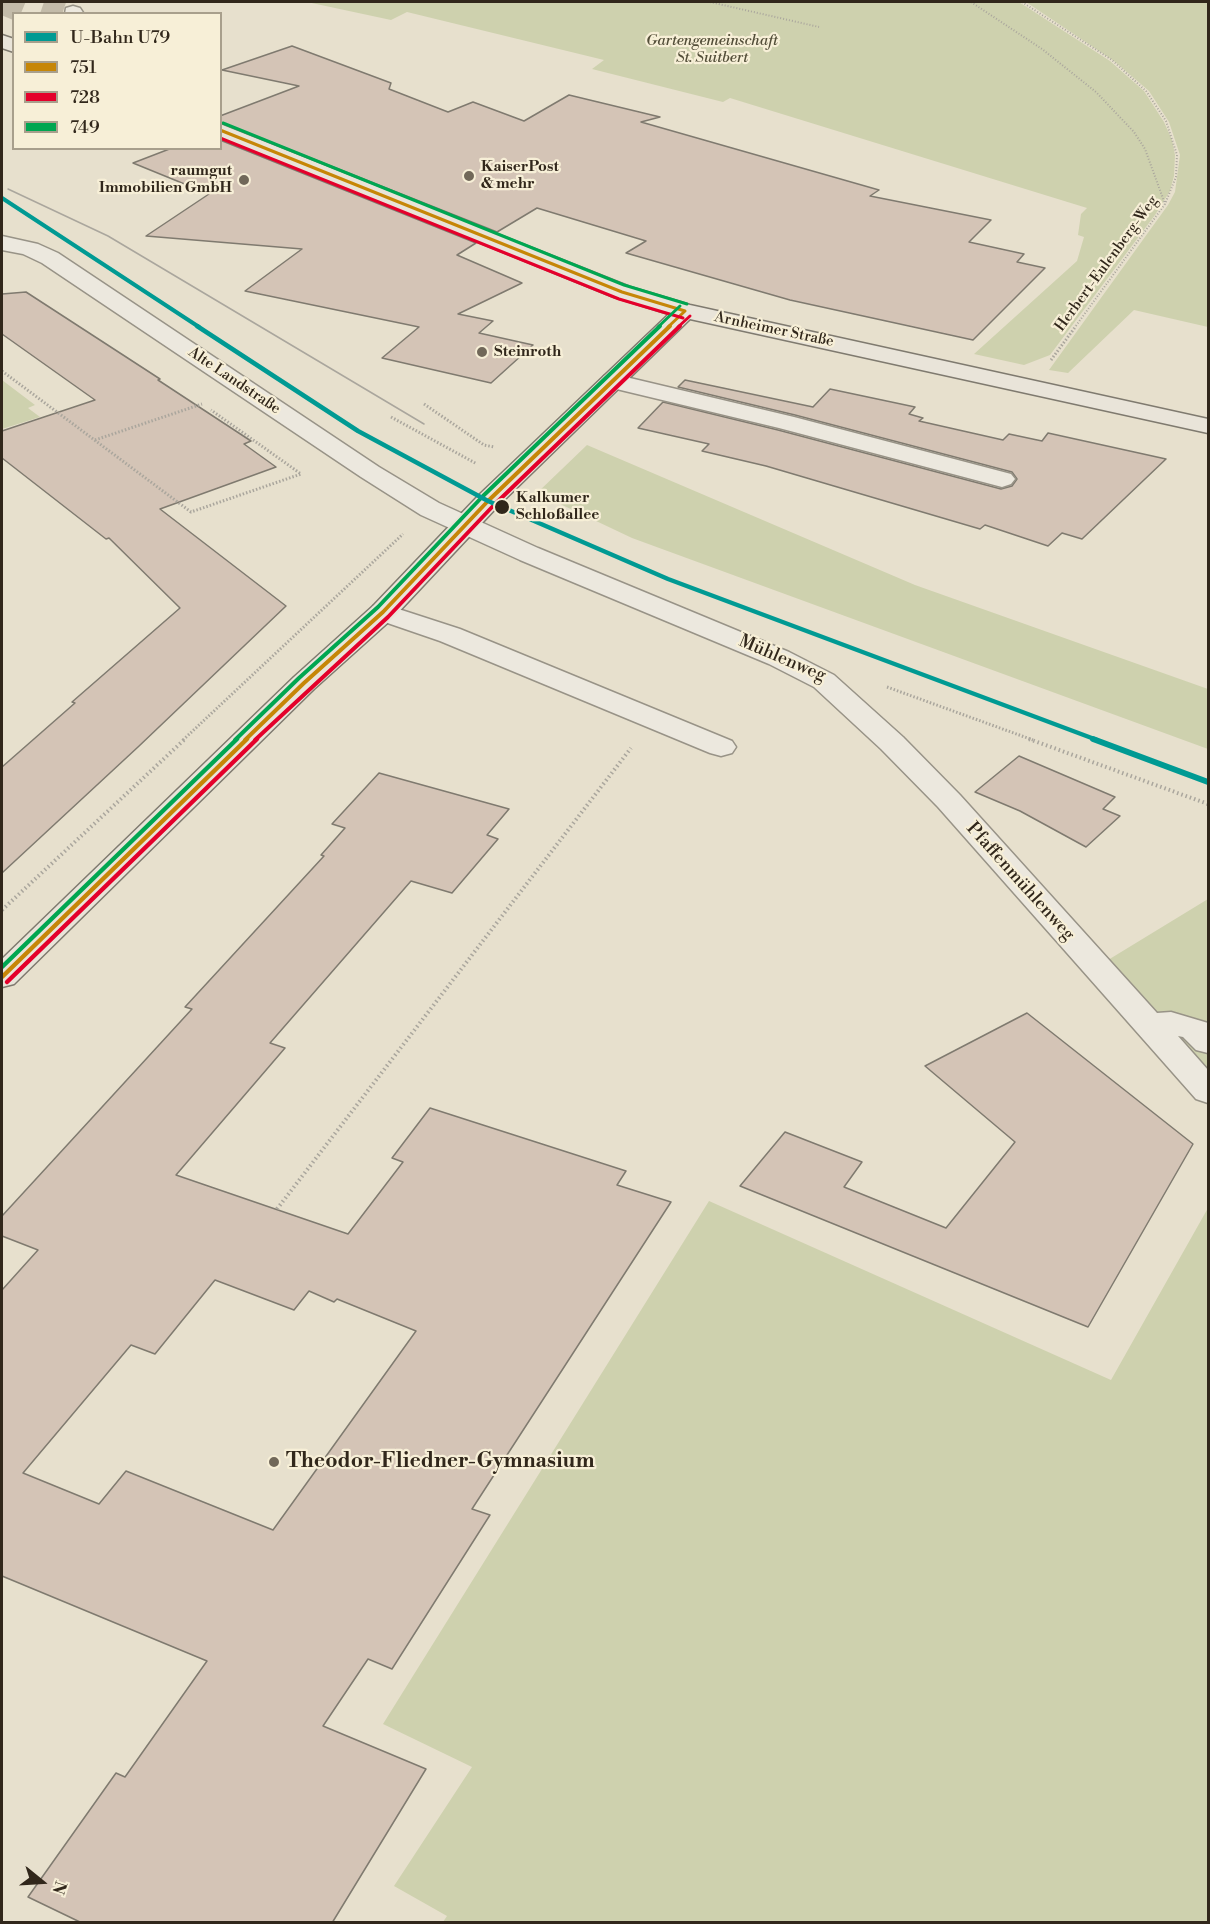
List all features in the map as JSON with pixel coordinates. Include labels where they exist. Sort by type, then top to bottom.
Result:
[{"type":"main road","name":"Arnheimer Straße","points":[[222,131],[622,292],[685,311],[1209,426]]},
{"type":"main road","points":[[2,977],[304,682],[383,612],[508,482],[685,311]]},
{"type":"street","name":"Alte Landstraße","points":[[2,243],[30,249],[50,258],[370,472],[430,509],[465,526]]},
{"type":"street","points":[[614,381],[785,422],[1002,479]]},
{"type":"street","name":"Mühlenweg","points":[[465,526],[553,565],[713,629],[800,667],[824,681]]},
{"type":"street","points":[[553,565],[532,579],[607,609]]},
{"type":"street","points":[[383,612],[431,627],[721,747]]},
{"type":"street","name":"Pfaffenmühlenweg","points":[[824,681],[892,743],[949,801],[1209,1091]]},
{"type":"street","points":[[1149,1024],[1171,1023],[1195,1029],[1209,1042]]},
{"type":"path","points":[[710,2],[819,27]]},
{"type":"path","points":[[971,2],[1042,49],[1096,92],[1134,132],[1145,149],[1165,204]]},
{"type":"path","name":"Herbert-Eulenberg-Weg","points":[[1022,2],[1112,60],[1146,92],[1156,105],[1174,140],[1177,155],[1176,177],[1165,204],[1032,386]]},
{"type":"path","points":[[2,370],[191,512],[302,474],[279,458]]},
{"type":"path","points":[[95,440],[202,404]]},
{"type":"path","points":[[424,404],[484,445],[534,457]]},
{"type":"path","points":[[391,417],[508,482]]},
{"type":"path","points":[[2,910],[430,509]]},
{"type":"path","name":"Mühlenweg","points":[[824,681],[876,683],[1209,804]]},
{"type":"path","points":[[278,1209],[653,718]]},
{"type":"green space","name":"Gartengemeinschaft St. Suitbert","points":[[307,2],[1019,2],[1110,61],[1144,91],[1164,122],[1172,140],[1175,155],[1174,176],[1170,191],[1155,215],[1050,355],[1024,365],[974,354],[1077,261],[1084,237],[1078,235],[1081,214],[1087,208],[730,98],[723,102],[592,69],[604,60],[407,12],[391,20]]},
{"type":"green space","points":[[1026,2],[1208,2],[1208,327],[1134,310],[1068,373],[1049,370],[1168,205],[1175,192],[1180,155],[1169,122],[1149,91],[1114,61]]},
{"type":"green space","points":[[2,380],[35,405],[28,408],[40,417],[2,429]]},
{"type":"green space","points":[[587,445],[915,585],[1208,689],[1208,749],[632,538],[537,493]]},
{"type":"green space","points":[[1208,899],[1208,1075],[1164,1029],[1108,960]]},
{"type":"green space","points":[[709,1201],[1111,1380],[1208,1208],[1208,1922],[443,1922],[447,1916],[394,1886],[472,1767],[383,1724]]},
{"type":"building","points":[[292,46],[391,83],[389,89],[448,112],[473,102],[524,121],[569,95],[660,117],[641,122],[879,190],[870,196],[991,220],[969,242],[1024,254],[1017,262],[1045,268],[973,340],[790,300],[626,253],[646,241],[537,208],[497,232],[222,123],[222,115],[299,86],[222,70]]},
{"type":"building","points":[[222,141],[476,243],[457,255],[522,283],[458,314],[493,321],[479,333],[533,345],[491,383],[382,358],[419,327],[245,291],[302,249],[146,236],[209,194],[133,163],[167,150],[222,150]]},
{"type":"building","points":[[26,292],[251,441],[244,444],[276,467],[160,509],[286,606],[2,873],[2,767],[75,703],[72,702],[180,608],[109,538],[106,539],[2,458],[2,431],[95,400],[2,334],[2,294]]},
{"type":"building","points":[[685,380],[813,407],[830,389],[915,407],[909,414],[923,418],[919,421],[1003,440],[1009,434],[1042,441],[1048,433],[1166,459],[1082,539],[1062,533],[1048,546],[985,525],[980,529],[766,466],[702,451],[709,444],[638,428],[663,402],[1001,489],[1012,486],[1017,479],[1012,472],[678,387]]},
{"type":"building","points":[[1019,756],[1115,797],[1103,809],[1120,816],[1086,847],[1020,811],[975,792]]},
{"type":"building","points":[[379,773],[509,809],[487,835],[498,839],[452,893],[411,881],[270,1043],[285,1048],[176,1175],[348,1234],[403,1162],[392,1158],[430,1108],[626,1171],[617,1185],[671,1202],[472,1509],[490,1515],[392,1669],[368,1659],[323,1726],[426,1769],[332,1923],[82,1923],[28,1897],[116,1773],[125,1777],[207,1661],[2,1576],[2,1290],[38,1250],[2,1236],[2,1216],[192,1009],[185,1007],[324,856],[321,855],[345,828],[332,824]],"holes":[[[215,1280],[294,1310],[309,1291],[334,1302],[337,1299],[416,1331],[273,1530],[126,1471],[99,1504],[23,1473],[131,1345],[155,1354]]]},
{"type":"building","points":[[1027,1013],[1193,1144],[1088,1327],[740,1186],[785,1132],[862,1162],[844,1187],[946,1228],[1015,1142],[925,1066]]},
{"type":"tunnel","points":[[44,2],[73,12]]},
{"type":"tunnel","points":[[2,4],[21,12]]},
{"type":"tram line","points":[[8,189],[108,236],[424,424]]},
{"type":"metro line","name":"U79","points":[[2,198],[358,431],[488,501],[668,579],[1208,782]]},
{"type":"transit line","name":"749","points":[[223,123],[624,285],[687,304]]},
{"type":"transit line","name":"751","points":[[222,131],[622,292],[685,311]]},
{"type":"transit line","name":"728","points":[[222,139],[619,299],[683,318]]},
{"type":"transit line","name":"749","points":[[2,967],[299,678],[378,607],[483,496],[680,306]]},
{"type":"transit line","name":"751","points":[[2,977],[304,683],[383,612],[488,501],[685,311]]},
{"type":"transit line","name":"728","points":[[7,982],[309,688],[388,617],[493,506],[690,316]]},
{"type":"place","name":"KaiserPost & mehr","points":[[469,176]]},
{"type":"place","name":"raumgut Immobilien GmbH","points":[[244,180]]},
{"type":"place","name":"Steinroth","points":[[482,352]]},
{"type":"place","name":"Kalkumer Schloßallee","points":[[502,507]]},
{"type":"place","name":"Theodor-Fliedner-Gymnasium","points":[[274,1462]]}]
